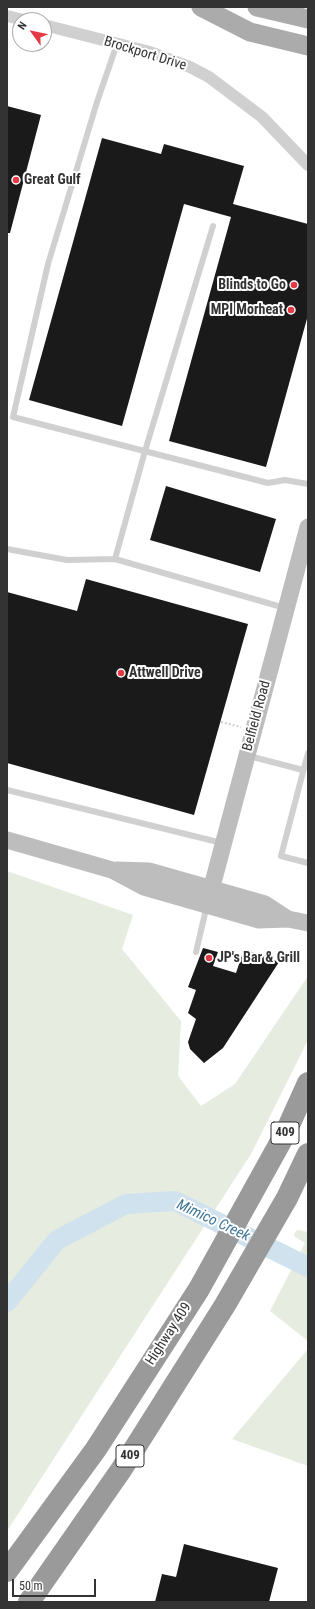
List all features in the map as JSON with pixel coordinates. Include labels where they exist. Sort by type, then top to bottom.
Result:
[{"type":"highway","name":"Highway 409","points":[[7,1572],[96,1449],[199,1288],[285,1134],[308,1083]]},
{"type":"highway","name":"409","points":[[29,1602],[121,1470],[226,1305],[287,1198],[308,1154]]},
{"type":"main road","points":[[203,8],[233,7]]},
{"type":"main road","points":[[257,7],[308,19]]},
{"type":"main road","points":[[203,8],[250,32],[308,46]]},
{"type":"main road","name":"Belfield Road","points":[[209,897],[308,527]]},
{"type":"main road","points":[[7,840],[112,870],[149,871],[209,897],[265,904],[288,919],[308,923]]},
{"type":"street","name":"Brockport Drive","points":[[52,27],[173,60],[209,77],[262,117],[308,165]]},
{"type":"lane","points":[[117,44],[95,107],[48,264],[13,417],[268,483],[285,480],[308,484]]},
{"type":"lane","points":[[114,559],[213,226]]},
{"type":"lane","points":[[7,549],[67,560],[114,559],[286,608]]},
{"type":"lane","points":[[308,753],[281,856],[308,863]]},
{"type":"lane","points":[[247,755],[303,770]]},
{"type":"lane","points":[[7,790],[224,843]]},
{"type":"lane","points":[[196,952],[209,897]]},
{"type":"path","points":[[221,722],[254,730]]},
{"type":"shaded area","points":[[7,871],[133,915],[122,949],[181,1021],[178,1076],[201,1106],[235,1084],[308,976],[308,1040],[251,1154],[7,1531]]},
{"type":"shaded area","points":[[298,1230],[308,1232],[308,1341],[270,1311],[305,1243],[294,1236],[295,1232]]},
{"type":"shaded area","points":[[308,1349],[308,1466],[232,1439]]},
{"type":"building","name":"Great Gulf","points":[[7,106],[41,115],[10,233],[7,233]]},
{"type":"building","points":[[102,138],[161,154],[164,144],[244,166],[233,204],[308,224],[308,315],[266,467],[169,441],[231,217],[184,204],[122,426],[29,400]]},
{"type":"building","points":[[166,486],[276,519],[260,572],[150,540]]},
{"type":"building","name":"Attwell Drive","points":[[86,579],[248,624],[194,815],[7,763],[7,592],[77,611]]},
{"type":"building","points":[[203,948],[218,952],[213,966],[236,973],[244,949],[279,962],[223,1048],[204,1063],[190,1049],[188,1042],[196,1019],[188,1013],[196,990],[188,987]]},
{"type":"building","points":[[184,1544],[278,1568],[269,1602],[155,1602],[162,1574],[176,1577]]},
{"type":"waterway","name":"Mimico Creek","points":[[7,1302],[57,1240],[126,1204],[175,1201],[308,1267]]},
{"type":"place","name":"Great Gulf","points":[[16,180]]},
{"type":"place","name":"Blinds to Go","points":[[294,285]]},
{"type":"place","name":"MPI Morheat","points":[[291,310]]},
{"type":"place","name":"Attwell Drive","points":[[121,673]]},
{"type":"place","name":"JP's Bar & Grill","points":[[209,958]]}]
